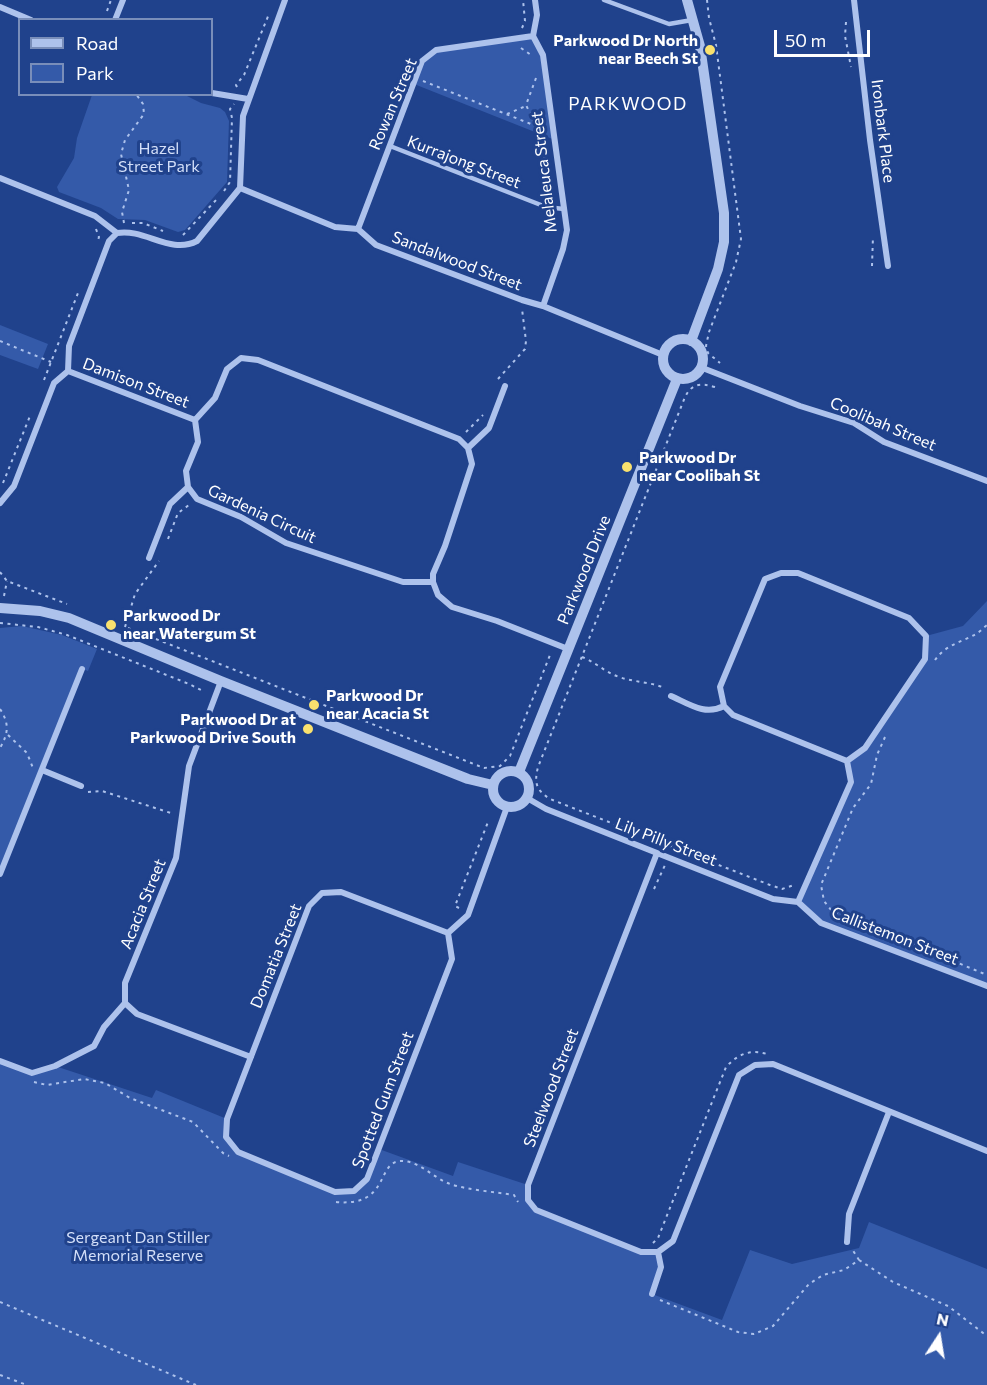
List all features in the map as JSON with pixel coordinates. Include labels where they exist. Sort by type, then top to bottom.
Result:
[{"type":"street","points":[[116,18],[123,0]]},
{"type":"street","points":[[0,503],[14,486],[54,383],[68,371],[69,346],[109,241],[117,233],[128,231],[176,246],[187,246],[197,241],[240,188],[243,116],[285,0]]},
{"type":"street","points":[[532,36],[537,15],[535,0]]},
{"type":"street","points":[[687,0],[700,46],[724,213],[724,242],[718,269],[691,341]]},
{"type":"street","name":"Ironbark Place","points":[[854,0],[870,140],[888,266]]},
{"type":"street","points":[[0,7],[26,18]]},
{"type":"street","name":"Rowan Street","points":[[358,229],[422,62],[436,50],[532,36]]},
{"type":"street","name":"Melaleuca Street","points":[[532,36],[543,55],[567,230],[563,249],[543,306]]},
{"type":"street","points":[[213,93],[248,99]]},
{"type":"street","points":[[0,178],[95,216],[117,233]]},
{"type":"street","name":"Sandalwood Street","points":[[240,188],[335,226],[358,229],[376,244],[543,306],[663,355]]},
{"type":"street","points":[[681,340],[691,341],[702,352],[703,359],[693,377],[677,379],[667,371],[663,355],[673,342],[681,340]]},
{"type":"street","points":[[195,420],[215,398],[227,369],[241,358],[258,360],[459,439],[468,448],[472,464],[445,546],[435,566],[433,582],[438,595],[452,607],[497,621],[568,650]]},
{"type":"street","name":"Coolibah Street","points":[[700,367],[800,406],[854,423],[884,442],[987,481]]},
{"type":"street","name":"Damison Street","points":[[68,371],[195,420]]},
{"type":"street","name":"Parkwood Drive","points":[[519,772],[677,379]]},
{"type":"street","points":[[468,448],[489,428],[506,386]]},
{"type":"street","name":"Gardenia Circuit","points":[[195,420],[198,442],[186,471],[188,487],[198,499],[241,517],[286,543],[403,582],[433,582]]},
{"type":"street","points":[[149,558],[170,504],[188,487]]},
{"type":"street","points":[[781,573],[798,573],[909,618],[926,636],[925,659],[865,748],[847,761],[733,715],[724,706],[720,687],[765,579],[781,573]]},
{"type":"street","points":[[0,608],[40,611],[69,618],[468,779],[494,785]]},
{"type":"street","points":[[0,874],[82,669]]},
{"type":"street","name":"Acacia Street","points":[[125,1004],[125,983],[176,858],[192,754],[221,681]]},
{"type":"street","points":[[672,693],[705,711],[716,710],[724,706]]},
{"type":"street","points":[[798,902],[851,782],[847,761]]},
{"type":"street","points":[[42,770],[80,789]]},
{"type":"street","points":[[506,772],[519,772],[528,783],[530,792],[519,806],[507,807],[496,799],[494,785],[500,775],[506,772]]},
{"type":"street","name":"Lily Pilly Street","points":[[527,798],[546,809],[773,898],[798,902]]},
{"type":"street","points":[[448,933],[468,915],[507,807]]},
{"type":"street","name":"Steelwood Street","points":[[657,853],[528,1185],[528,1200],[536,1210],[641,1252],[658,1252]]},
{"type":"street","name":"Domatia Street","points":[[251,1057],[309,906],[322,893],[341,892],[448,933]]},
{"type":"street","name":"Callistemon Street","points":[[798,902],[821,923],[987,986]]},
{"type":"street","name":"Spotted Gum Street","points":[[251,1057],[227,1119],[226,1137],[238,1152],[335,1192],[354,1191],[367,1179],[452,959],[448,933]]},
{"type":"street","points":[[0,1061],[32,1072],[55,1065],[94,1046],[104,1027],[125,1004],[137,1014],[251,1057]]},
{"type":"street","points":[[652,1294],[661,1268],[658,1252],[673,1241],[739,1075],[756,1065],[773,1064],[987,1151]]},
{"type":"street","points":[[847,1242],[849,1214],[889,1112]]},
{"type":"lane","points":[[604,0],[669,24],[693,20]]},
{"type":"lane","name":"Kurrajong Street","points":[[390,146],[546,207],[564,209]]},
{"type":"path","points":[[523,0],[525,21],[519,38],[521,48],[531,53],[534,60]]},
{"type":"path","points":[[238,88],[236,85],[244,75],[271,8]]},
{"type":"path","points":[[507,114],[526,105],[536,79],[535,69]]},
{"type":"path","points":[[416,78],[537,126],[552,123]]},
{"type":"path","points":[[124,222],[123,212],[129,190],[121,153],[125,140],[144,114],[143,104],[137,96]]},
{"type":"path","points":[[182,236],[224,192],[230,182],[232,118],[230,109],[233,107],[235,98]]},
{"type":"path","points":[[526,105],[537,126],[543,147],[551,201]]},
{"type":"path","points":[[97,244],[99,237],[96,229],[99,221]]},
{"type":"path","points":[[117,222],[143,223],[171,234]]},
{"type":"path","points":[[43,383],[80,287]]},
{"type":"path","points":[[495,385],[499,375],[525,349],[522,300]]},
{"type":"path","points":[[0,341],[51,362]]},
{"type":"path","points":[[715,387],[695,385],[689,389],[685,397],[538,767],[535,781],[539,791],[550,799],[770,885],[782,889],[794,885]]},
{"type":"path","points":[[459,439],[484,414]]},
{"type":"path","points":[[0,487],[30,416]]},
{"type":"path","points":[[0,572],[8,581],[72,606]]},
{"type":"path","points":[[4,596],[8,581]]},
{"type":"path","points":[[0,623],[38,627],[67,635],[203,691]]},
{"type":"path","points":[[932,664],[938,655],[987,625]]},
{"type":"path","points":[[125,627],[484,768],[500,766],[510,756],[550,655]]},
{"type":"path","points":[[582,656],[606,672],[622,678],[653,683],[672,693]]},
{"type":"path","points":[[0,709],[5,716],[8,735],[27,753],[38,780]]},
{"type":"path","points":[[0,748],[8,735]]},
{"type":"path","points":[[885,736],[877,755],[871,784],[853,808],[821,885],[824,901],[831,910],[987,975]]},
{"type":"path","points":[[80,789],[102,791],[182,817]]},
{"type":"path","points":[[459,908],[455,906],[488,822]]},
{"type":"path","points":[[646,1246],[658,1238],[726,1067],[742,1054],[757,1051],[767,1054]]},
{"type":"path","points":[[32,1082],[47,1085],[84,1078],[105,1083],[130,1098],[193,1122],[223,1153],[232,1158]]},
{"type":"path","points":[[327,1198],[338,1203],[356,1202],[371,1196],[380,1186],[387,1167],[398,1161],[412,1162],[450,1184],[514,1195],[518,1203]]},
{"type":"path","points":[[847,1242],[859,1260],[893,1282],[948,1306],[987,1336]]},
{"type":"path","points":[[652,1294],[662,1301],[738,1332],[754,1334],[773,1326],[809,1284],[823,1275],[844,1270],[859,1260]]},
{"type":"path","points":[[0,1302],[196,1385]]},
{"type":"path","points":[[0,1375],[27,1385]]},
{"type":"green space","points":[[533,36],[543,55],[555,140],[414,84],[422,61],[436,50]]},
{"type":"green space","name":"Hazel Street Park","points":[[92,96],[187,96],[225,112],[229,121],[227,182],[185,230],[178,232],[145,220],[118,219],[101,208],[59,192],[57,187],[74,158],[77,138]]},
{"type":"green space","points":[[0,325],[48,344],[38,369],[0,355]]},
{"type":"green space","points":[[987,601],[987,986],[821,923],[798,902],[851,782],[847,761],[865,748],[925,659],[926,636],[963,626]]},
{"type":"green space","points":[[22,626],[62,635],[97,649],[88,671],[83,669],[0,874],[0,628]]},
{"type":"green space","name":"Sergeant Dan Stiller Memorial Reserve","points":[[0,1061],[32,1072],[55,1066],[152,1098],[156,1090],[227,1119],[226,1137],[238,1152],[335,1192],[354,1191],[367,1179],[379,1149],[453,1176],[458,1162],[528,1185],[529,1200],[536,1210],[641,1252],[658,1252],[661,1267],[652,1294],[722,1320],[750,1250],[792,1264],[859,1248],[869,1222],[987,1269],[987,1385],[0,1385]]},
{"type":"place","name":"Parkwood Dr North near Beech St","points":[[710,50]]},
{"type":"place","name":"Parkwood Dr near Coolibah St","points":[[627,467]]},
{"type":"place","name":"Parkwood Dr near Watergum St","points":[[111,625]]},
{"type":"place","name":"Parkwood Dr near Acacia St","points":[[314,705]]},
{"type":"place","name":"Parkwood Dr at Parkwood Drive South","points":[[308,729]]},
{"type":"district","name":"PARKWOOD","points":[[628,104]]}]
